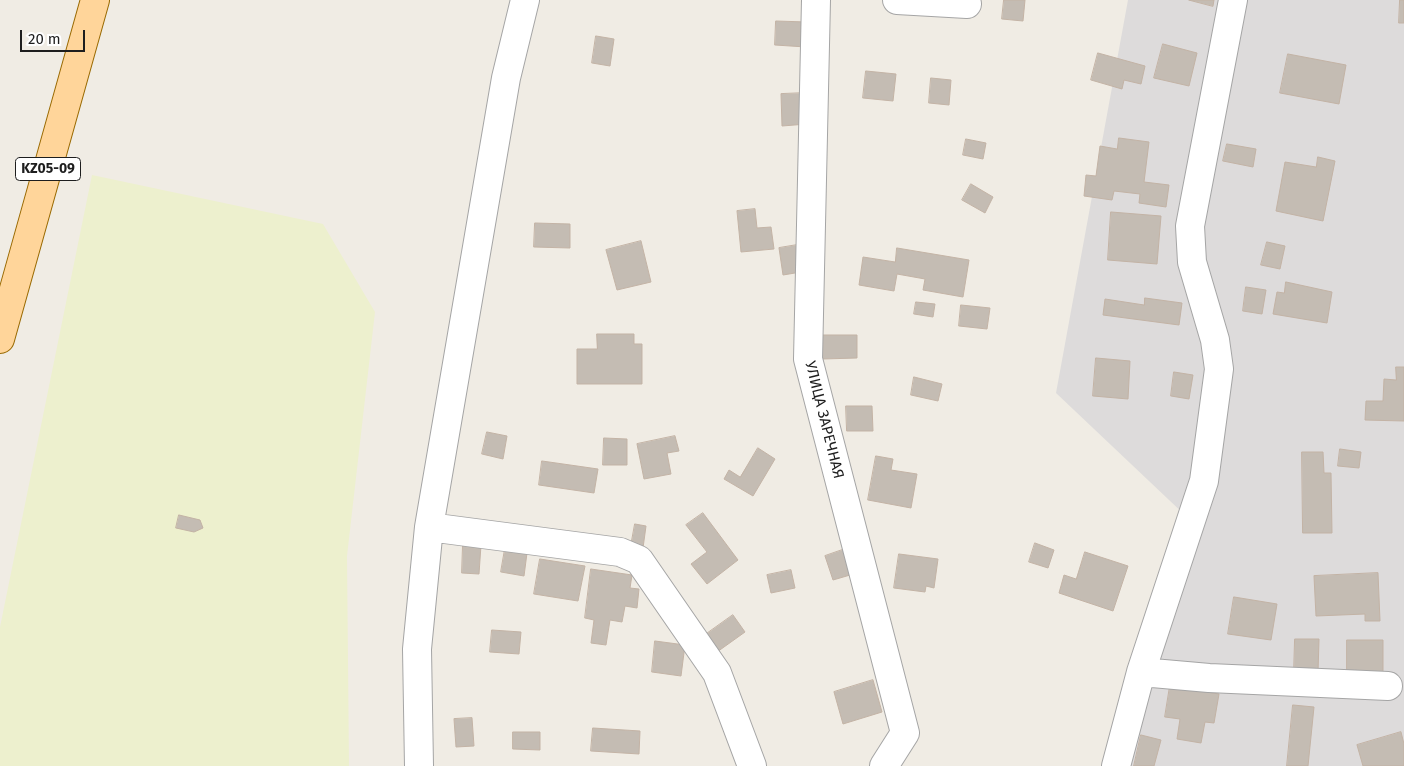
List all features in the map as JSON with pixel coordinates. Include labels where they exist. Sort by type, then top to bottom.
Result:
[{"type":"main road","name":"KZ05-09","points":[[0,339],[95,0]]},
{"type":"street","points":[[419,766],[417,649],[429,527],[506,78],[525,0]]},
{"type":"street","name":"УЛИЦА ЗАРЕЧНАЯ","points":[[816,0],[808,359],[905,733],[884,766]]},
{"type":"street","points":[[897,0],[967,4]]},
{"type":"street","points":[[1116,766],[1142,672],[1204,481],[1219,369],[1215,340],[1192,262],[1190,226],[1233,0]]},
{"type":"street","points":[[429,527],[620,552],[639,560],[717,673],[752,766]]},
{"type":"street","points":[[1142,672],[1209,678],[1388,686]]},
{"type":"shaded area","points":[[1128,0],[1404,0],[1404,766],[1127,766],[1187,517],[1056,393]]},
{"type":"green space","points":[[92,175],[323,224],[375,312],[347,556],[349,766],[0,766],[0,627]]},
{"type":"building","points":[[1004,0],[1025,0],[1023,21],[1002,19]]},
{"type":"building","points":[[1189,0],[1214,0],[1213,6]]},
{"type":"building","points":[[1400,0],[1404,0],[1404,23],[1399,23]]},
{"type":"building","points":[[776,21],[807,22],[806,47],[775,45]]},
{"type":"building","points":[[596,36],[614,39],[610,66],[592,63]]},
{"type":"building","points":[[1163,44],[1197,53],[1189,86],[1154,78]]},
{"type":"building","points":[[1098,53],[1145,66],[1141,84],[1124,80],[1122,89],[1091,80]]},
{"type":"building","points":[[1288,54],[1346,65],[1339,104],[1280,93]]},
{"type":"building","points":[[866,71],[896,74],[893,101],[863,98]]},
{"type":"building","points":[[931,78],[951,80],[949,105],[929,103]]},
{"type":"building","points":[[806,93],[807,124],[782,126],[781,94]]},
{"type":"building","points":[[1119,138],[1149,142],[1144,182],[1169,185],[1166,207],[1139,203],[1140,194],[1114,191],[1112,200],[1084,196],[1086,175],[1096,176],[1100,146],[1117,149]]},
{"type":"building","points":[[966,139],[986,143],[983,159],[963,155]]},
{"type":"building","points":[[1227,144],[1256,149],[1253,167],[1223,161]]},
{"type":"building","points":[[1318,157],[1335,161],[1323,221],[1276,211],[1285,162],[1316,167]]},
{"type":"building","points":[[971,184],[993,197],[985,213],[962,200]]},
{"type":"building","points":[[755,209],[757,228],[771,227],[774,249],[741,252],[737,211]]},
{"type":"building","points":[[1111,212],[1161,216],[1157,264],[1108,260]]},
{"type":"building","points":[[535,223],[570,224],[570,248],[534,247]]},
{"type":"building","points":[[641,241],[651,282],[617,290],[606,250]]},
{"type":"building","points":[[1267,242],[1285,246],[1280,269],[1261,265]]},
{"type":"building","points":[[797,245],[801,272],[783,275],[779,248]]},
{"type":"building","points":[[897,248],[969,260],[963,297],[923,290],[925,279],[897,274],[894,291],[859,285],[863,257],[895,262]]},
{"type":"building","points":[[1286,282],[1332,292],[1327,323],[1273,314],[1277,292],[1284,293]]},
{"type":"building","points":[[1246,287],[1266,290],[1262,314],[1243,311]]},
{"type":"building","points":[[1145,298],[1182,303],[1179,325],[1103,315],[1105,299],[1144,305]]},
{"type":"building","points":[[916,302],[935,304],[933,317],[914,314]]},
{"type":"building","points":[[961,305],[990,308],[987,329],[959,326]]},
{"type":"building","points":[[597,334],[634,334],[634,344],[642,344],[642,384],[577,384],[577,349],[597,349]]},
{"type":"building","points":[[823,335],[857,335],[857,358],[823,359]]},
{"type":"building","points":[[1096,358],[1130,361],[1128,399],[1093,396]]},
{"type":"building","points":[[1396,367],[1404,367],[1404,421],[1365,420],[1366,401],[1383,401],[1384,379],[1396,380]]},
{"type":"building","points":[[1174,372],[1193,375],[1189,399],[1171,396]]},
{"type":"building","points":[[914,377],[942,384],[938,401],[911,395]]},
{"type":"building","points":[[846,406],[872,406],[873,431],[847,431]]},
{"type":"building","points":[[487,432],[507,436],[503,459],[482,454]]},
{"type":"building","points":[[675,436],[679,451],[667,453],[671,474],[644,479],[637,444]]},
{"type":"building","points":[[604,438],[627,439],[627,465],[603,465]]},
{"type":"building","points":[[758,448],[775,459],[753,496],[724,479],[729,470],[740,477]]},
{"type":"building","points":[[1340,449],[1361,452],[1359,468],[1338,466]]},
{"type":"building","points":[[1302,452],[1323,452],[1324,473],[1331,473],[1332,533],[1303,533]]},
{"type":"building","points":[[876,456],[893,459],[891,470],[917,474],[911,508],[868,500]]},
{"type":"building","points":[[542,461],[598,469],[594,493],[539,485]]},
{"type":"building","points":[[703,513],[738,560],[707,584],[691,564],[707,552],[686,525]]},
{"type":"building","points":[[179,515],[200,520],[203,528],[194,532],[176,528]]},
{"type":"building","points":[[635,524],[646,526],[643,548],[631,546]]},
{"type":"building","points":[[1035,543],[1054,550],[1048,568],[1029,562]]},
{"type":"building","points":[[463,544],[481,545],[479,574],[462,573]]},
{"type":"building","points":[[848,548],[857,573],[833,580],[825,556]]},
{"type":"building","points":[[505,549],[527,553],[524,576],[501,572]]},
{"type":"building","points":[[1085,552],[1128,566],[1113,611],[1059,593],[1064,575],[1076,579]]},
{"type":"building","points":[[899,554],[938,559],[934,588],[926,586],[925,592],[894,588]]},
{"type":"building","points":[[540,559],[585,566],[578,601],[534,594]]},
{"type":"building","points":[[591,569],[632,575],[630,588],[639,589],[637,608],[625,606],[622,622],[610,620],[606,645],[591,643],[594,620],[585,618]]},
{"type":"building","points":[[791,570],[795,588],[771,593],[767,575]]},
{"type":"building","points":[[1378,573],[1380,621],[1365,621],[1365,614],[1316,616],[1314,576]]},
{"type":"building","points":[[1234,597],[1277,604],[1271,640],[1228,634]]},
{"type":"building","points":[[733,615],[745,632],[717,652],[705,635]]},
{"type":"building","points":[[492,630],[521,632],[519,654],[490,652]]},
{"type":"building","points":[[1295,639],[1319,639],[1318,673],[1294,673]]},
{"type":"building","points":[[1347,640],[1383,640],[1383,675],[1347,675]]},
{"type":"building","points":[[655,641],[685,645],[681,676],[652,672]]},
{"type":"building","points":[[873,680],[882,712],[843,724],[834,692]]},
{"type":"building","points":[[1170,686],[1219,694],[1214,723],[1205,722],[1201,743],[1177,739],[1180,719],[1165,717]]},
{"type":"building","points":[[1293,705],[1314,707],[1308,766],[1287,766]]},
{"type":"building","points":[[472,718],[474,746],[456,747],[454,719]]},
{"type":"building","points":[[593,728],[640,731],[639,754],[591,751]]},
{"type":"building","points":[[513,732],[540,732],[540,750],[513,749]]},
{"type":"building","points":[[1401,732],[1404,744],[1404,766],[1363,766],[1357,745]]},
{"type":"building","points":[[1141,735],[1161,740],[1154,766],[1134,766]]}]
